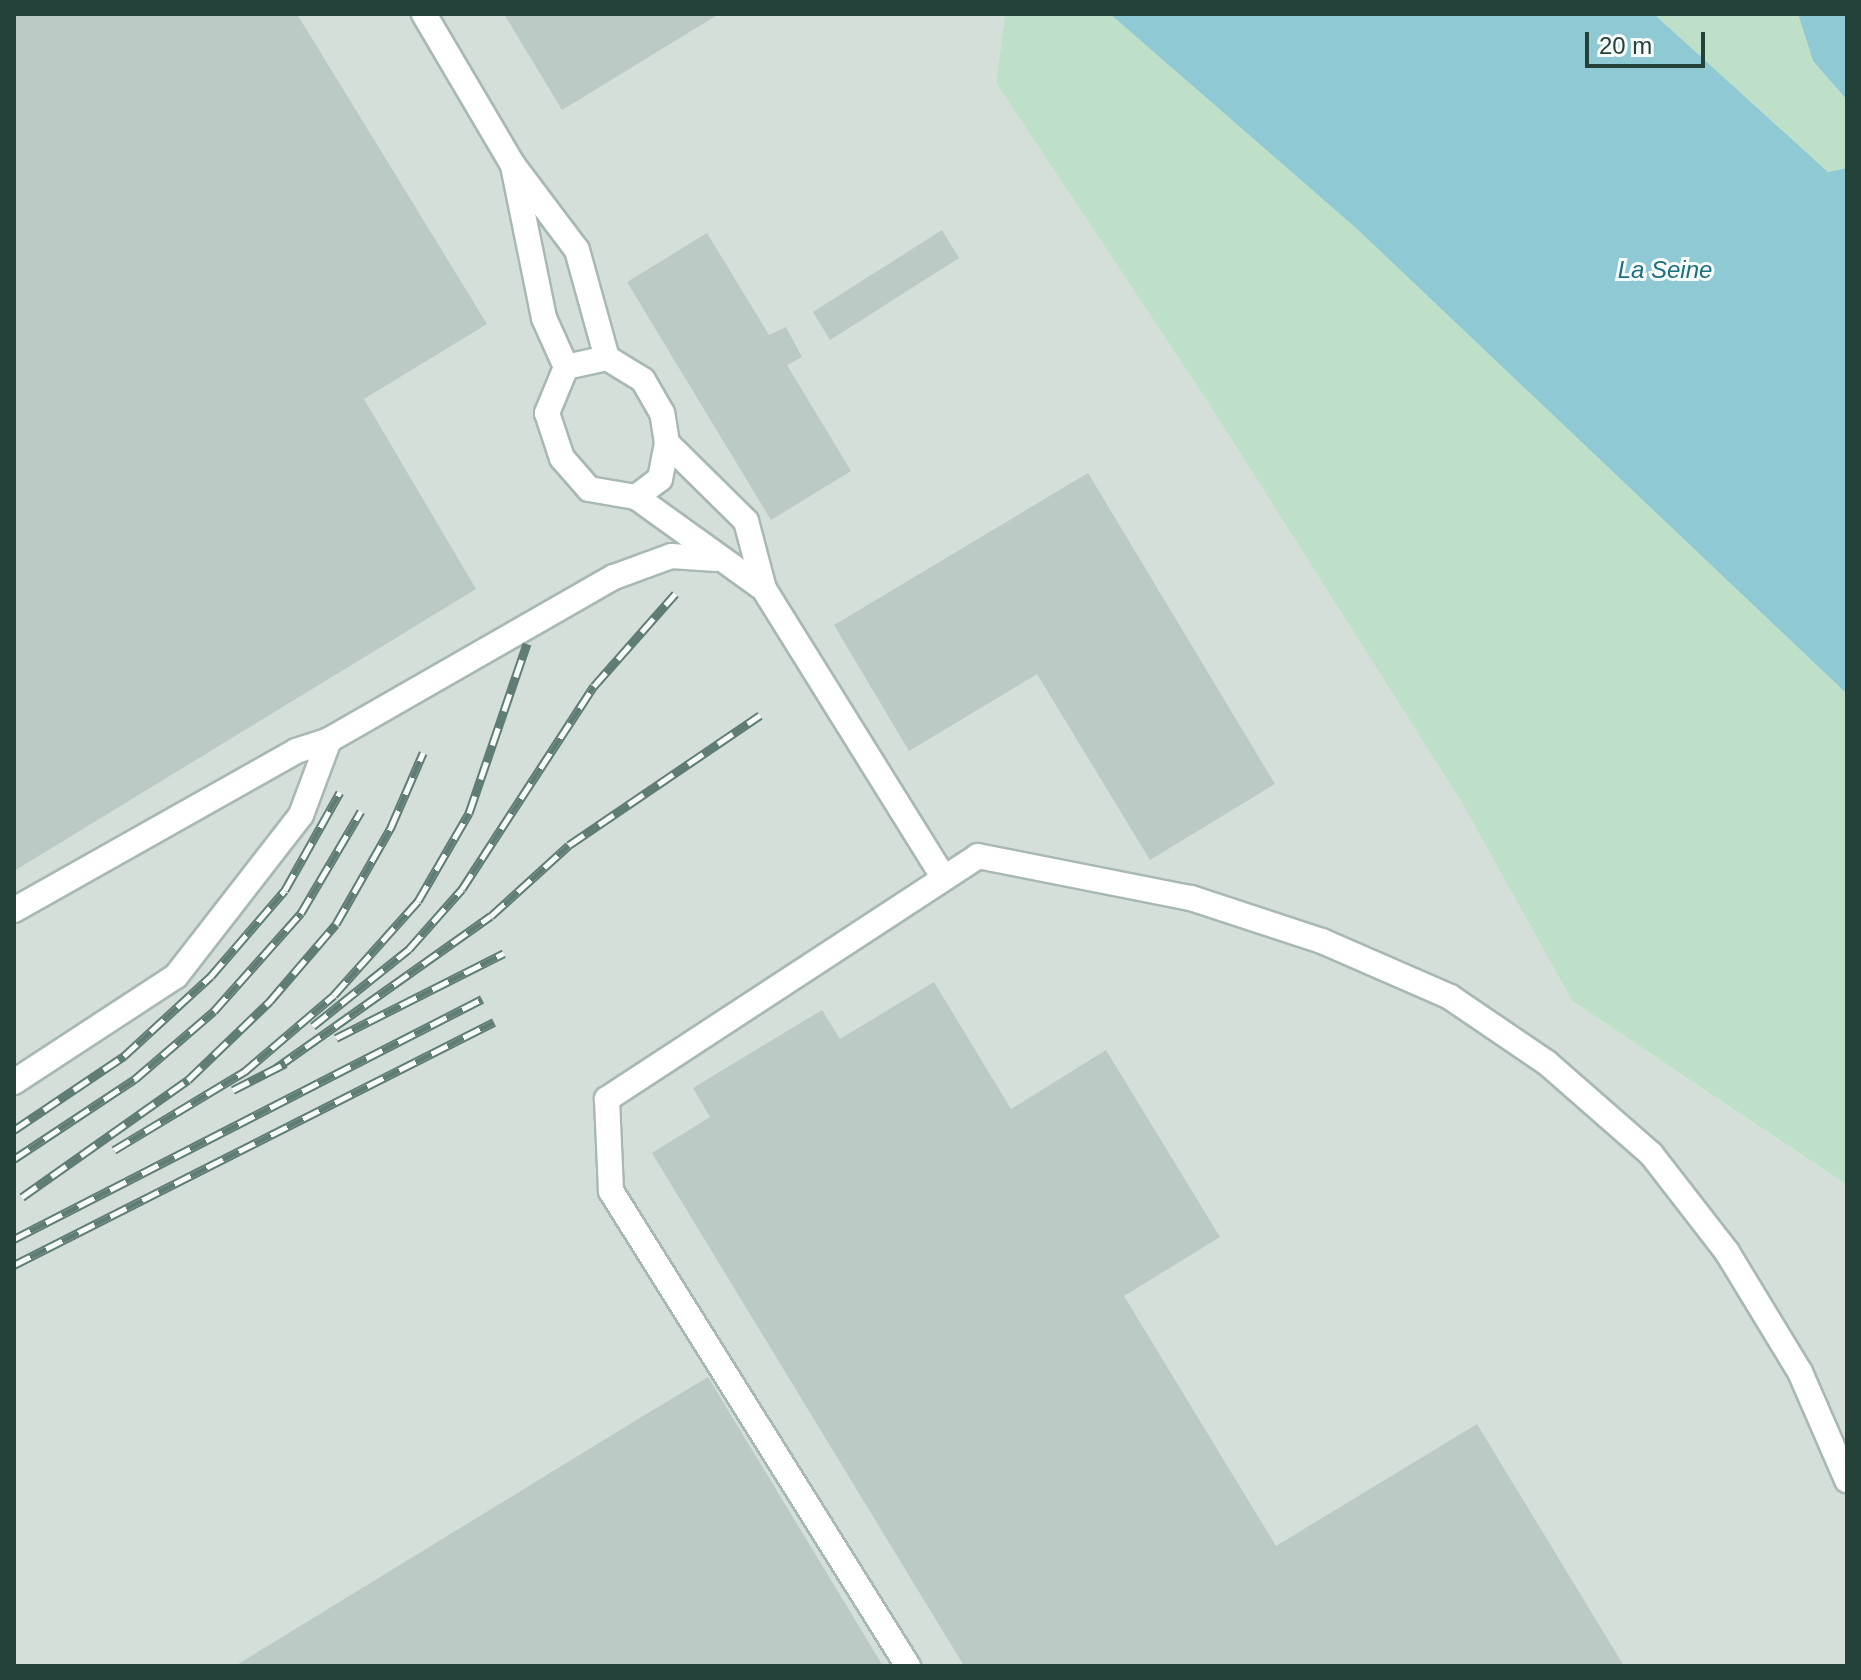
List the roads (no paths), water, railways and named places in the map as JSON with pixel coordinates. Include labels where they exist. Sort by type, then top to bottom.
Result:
[{"type":"lane","points":[[424,14],[513,165],[577,250],[607,358],[643,380],[662,413],[667,443],[660,479],[636,497]]},
{"type":"lane","points":[[513,165],[544,318],[566,367],[547,413],[562,458],[589,489],[636,497],[716,559],[764,589]]},
{"type":"lane","points":[[566,367],[607,358]]},
{"type":"lane","points":[[667,443],[746,521],[764,589],[942,875]]},
{"type":"lane","points":[[14,910],[296,751],[329,740],[614,577],[671,556],[716,559]]},
{"type":"lane","points":[[14,1082],[176,976],[301,815],[329,740]]},
{"type":"lane","points":[[908,1666],[611,1191],[607,1099],[942,875],[978,856],[1191,898],[1322,941],[1450,997],[1523,1046],[1651,1154],[1727,1252],[1800,1372],[1847,1480]]},
{"type":"water","name":"La Seine","points":[[1110,14],[1654,14],[1828,172],[1847,168],[1847,694],[1357,229]]},
{"type":"water","points":[[1798,14],[1847,14],[1847,100],[1813,61]]},
{"type":"railway","points":[[313,1026],[409,949],[462,889],[594,686],[675,594]]},
{"type":"railway","points":[[114,1150],[244,1072],[334,995],[418,901],[469,813],[527,644]]},
{"type":"railway","points":[[276,1068],[491,916],[569,845],[760,715]]},
{"type":"railway","points":[[22,1197],[188,1080],[270,1001],[336,924],[391,827],[423,753]]},
{"type":"railway","points":[[14,1130],[124,1056],[211,976],[285,890],[340,792]]},
{"type":"railway","points":[[14,1159],[135,1079],[214,1011],[301,913],[361,811]]},
{"type":"railway","points":[[336,1038],[504,953]]},
{"type":"railway","points":[[14,1239],[482,999]]},
{"type":"railway","points":[[14,1265],[494,1022]]},
{"type":"railway","points":[[233,1090],[286,1063]]}]
